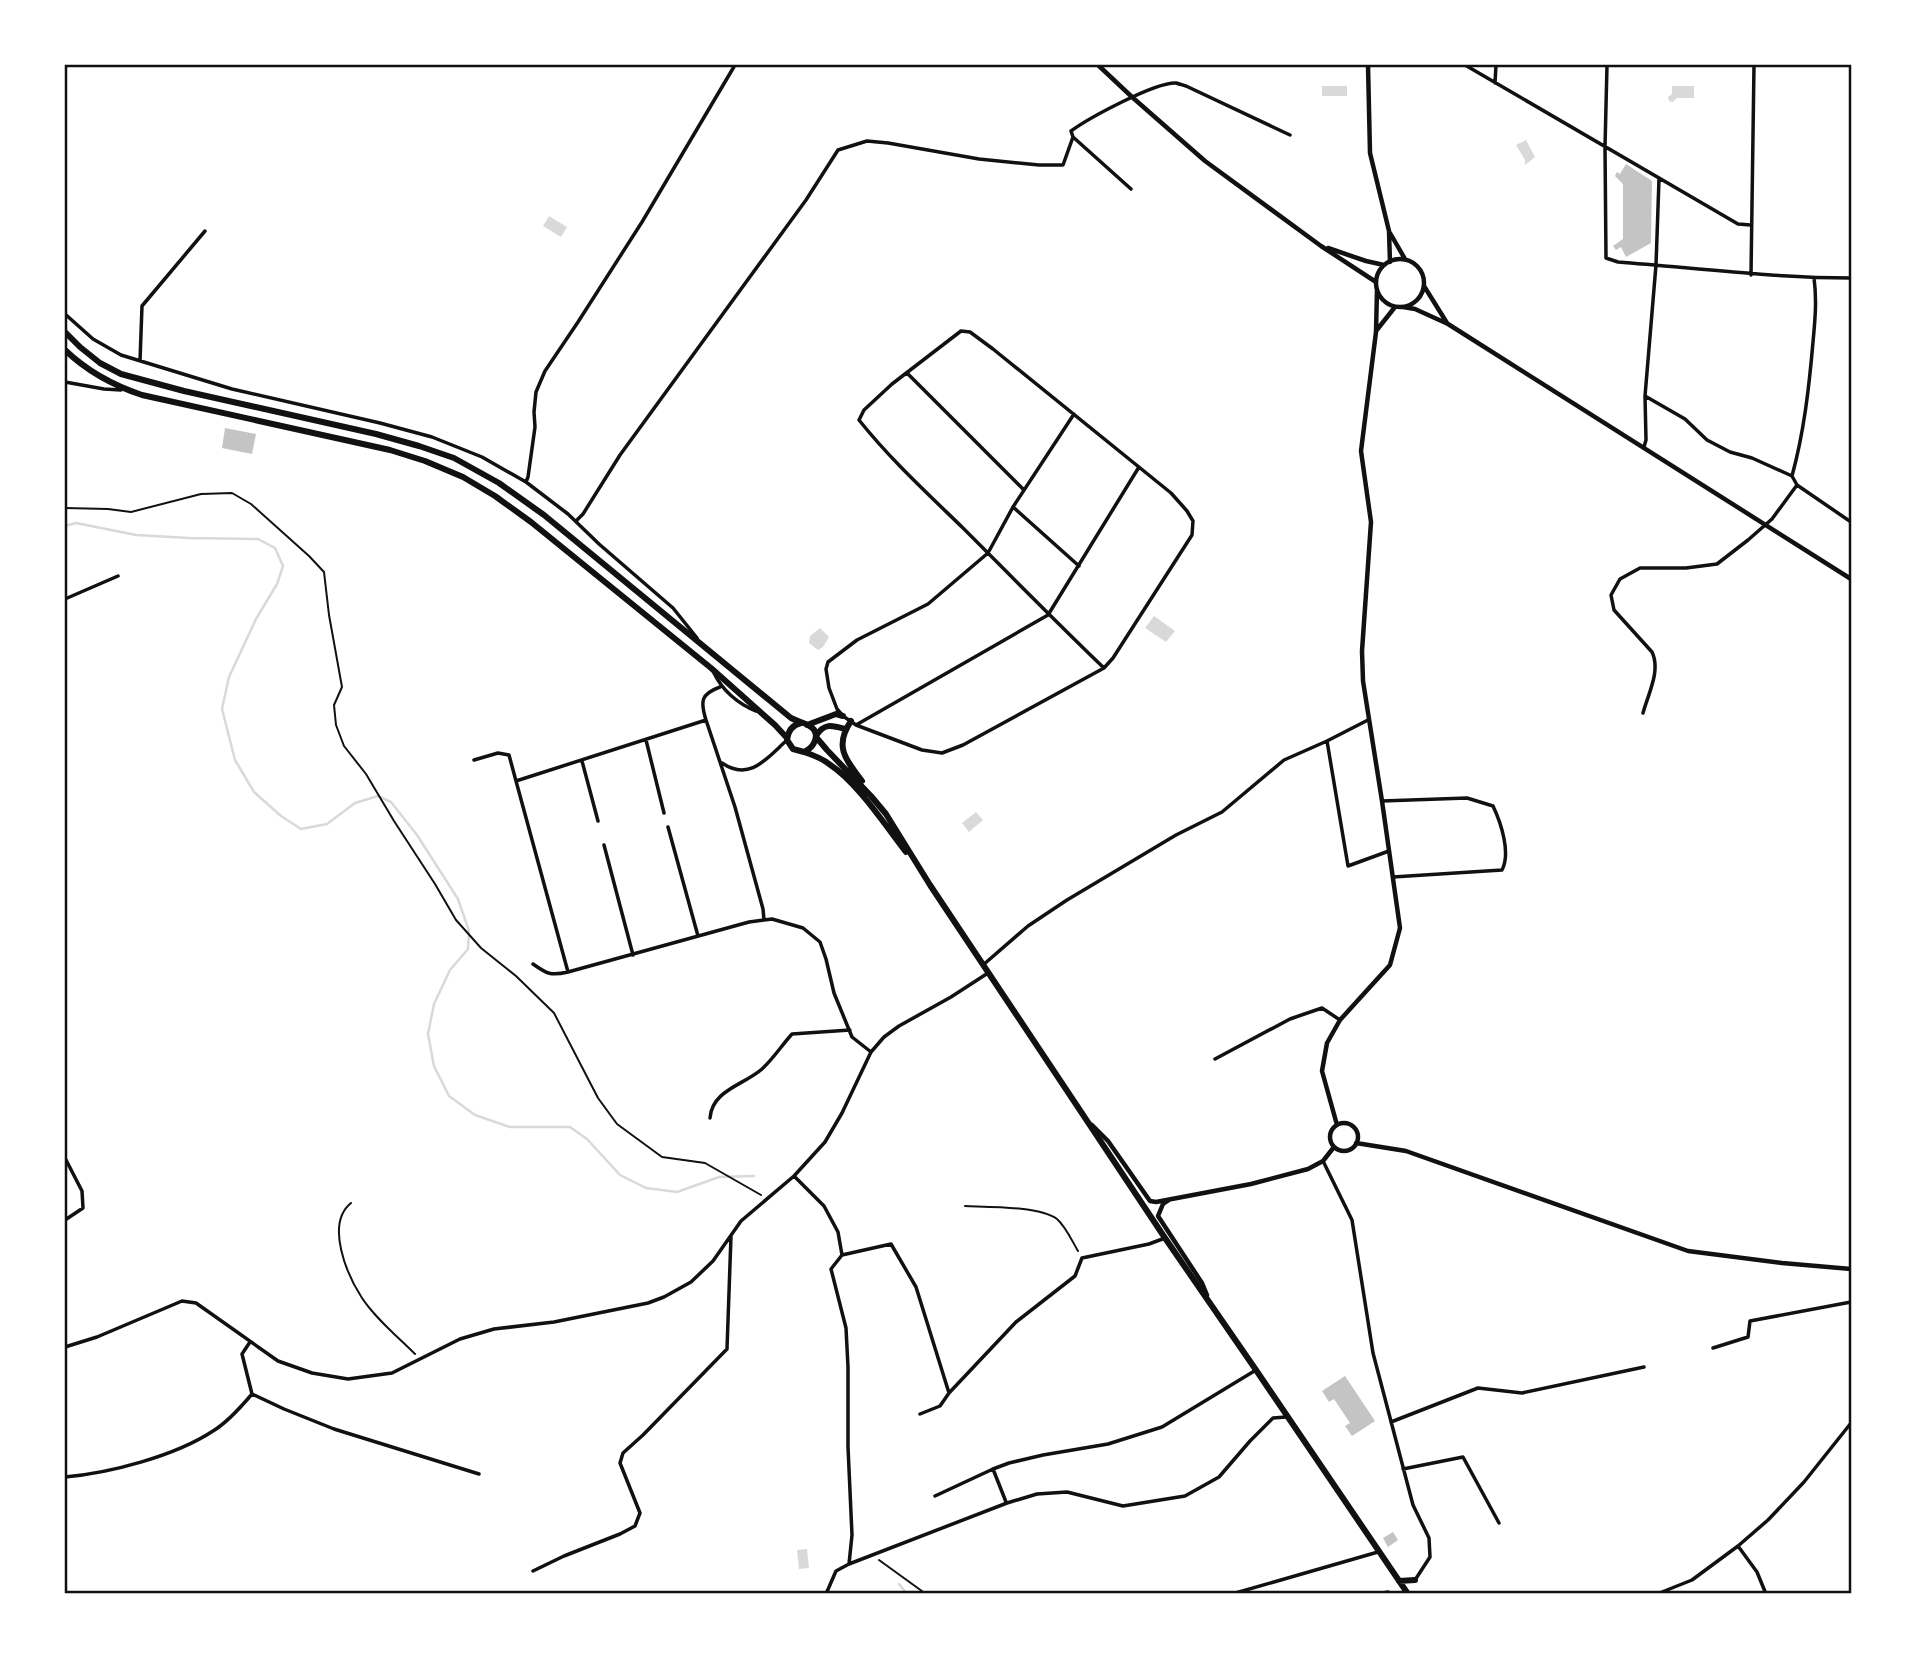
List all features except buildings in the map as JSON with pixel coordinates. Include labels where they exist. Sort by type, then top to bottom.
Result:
[{"type":"highway","points":[[65,332],[100,363],[121,374],[419,446],[454,458],[499,483],[544,515],[791,718],[813,729],[827,750],[872,796]]},
{"type":"highway","points":[[65,350],[94,374],[128,390],[390,450],[463,477],[495,496],[711,668],[762,713],[793,749],[829,764],[850,781],[930,885]]},
{"type":"highway","points":[[787,739],[793,727],[836,714],[843,716]]},
{"type":"highway","points":[[853,723],[845,729],[842,751],[1165,1238],[1408,1594],[1415,1580]]},
{"type":"highway","points":[[804,752],[811,748],[822,727],[827,725],[845,729]]},
{"type":"highway","points":[[1399,1581],[1415,1580]]},
{"type":"street","points":[[526,482],[535,427],[536,392],[545,371],[642,222],[735,65]]},
{"type":"street","points":[[1098,65],[1205,161],[1321,246],[1376,282]]},
{"type":"street","points":[[1368,65],[1370,153],[1389,231],[1390,261]]},
{"type":"street","points":[[1465,65],[1738,224],[1751,225]]},
{"type":"street","points":[[1495,83],[1496,65]]},
{"type":"street","points":[[1607,65],[1606,258],[1618,262],[1751,275],[1851,278]]},
{"type":"street","points":[[1751,275],[1754,65]]},
{"type":"street","points":[[1131,188],[1073,137],[1071,131],[1132,97],[1174,83],[1186,86],[1290,135]]},
{"type":"street","points":[[576,522],[620,455],[806,200],[838,150],[867,141],[979,159],[1063,165],[1073,137]]},
{"type":"street","points":[[1644,447],[1647,440],[1645,396],[1656,265],[1659,179]]},
{"type":"street","points":[[140,361],[142,306],[205,230]]},
{"type":"street","points":[[1389,231],[1405,260],[1417,267],[1424,279],[1422,293],[1417,300],[1403,307]]},
{"type":"street","points":[[1321,246],[1384,265]]},
{"type":"street","points":[[1337,1125],[1322,1071],[1326,1044],[1340,1020],[1390,965],[1400,928],[1363,681],[1362,651],[1371,522],[1361,452],[1376,332],[1376,282],[1384,265],[1390,261],[1405,260]]},
{"type":"street","points":[[1792,476],[1802,438],[1810,381],[1817,295],[1814,278]]},
{"type":"street","points":[[1424,286],[1448,324]]},
{"type":"street","points":[[1377,290],[1384,301],[1395,307],[1415,309],[1448,324],[1851,579]]},
{"type":"street","points":[[1376,332],[1395,307]]},
{"type":"street","points":[[65,314],[93,339],[121,355],[232,389],[432,437],[482,457],[549,498],[673,608],[705,648]]},
{"type":"street","points":[[1074,414],[1024,490],[988,553],[928,604],[857,640],[828,662],[828,688],[837,709],[853,723],[922,750],[942,752],[963,746],[1104,668],[1192,535],[1193,522],[1171,493],[1074,414],[970,332],[961,331],[906,373],[864,410],[859,420],[880,446],[988,553],[1048,615],[1104,668]]},
{"type":"street","points":[[906,373],[1024,490]]},
{"type":"street","points":[[65,382],[128,390]]},
{"type":"street","points":[[1645,396],[1685,419],[1707,440],[1792,476],[1797,485],[1851,522]]},
{"type":"street","points":[[853,723],[1048,615],[1139,467]]},
{"type":"street","points":[[1643,713],[1656,669],[1655,659],[1652,652],[1614,610],[1611,596],[1620,579],[1640,568],[1686,568],[1717,564],[1766,524],[1797,485]]},
{"type":"street","points":[[1013,508],[1079,566]]},
{"type":"street","points":[[65,599],[118,576]]},
{"type":"street","points":[[711,668],[720,686],[749,708],[762,713]]},
{"type":"street","points":[[720,686],[709,691],[704,697],[703,710],[735,807],[764,920]]},
{"type":"street","points":[[516,781],[706,720]]},
{"type":"street","points":[[984,965],[1028,926],[1067,900],[1176,835],[1222,812],[1284,760],[1368,720]]},
{"type":"street","points":[[720,761],[731,769],[746,771],[760,763],[787,739]]},
{"type":"street","points":[[646,740],[664,813]]},
{"type":"street","points":[[1327,741],[1348,866],[1389,851]]},
{"type":"street","points":[[474,760],[498,753],[509,755],[568,972]]},
{"type":"street","points":[[582,761],[598,821]]},
{"type":"street","points":[[1382,801],[1467,798],[1493,807],[1501,821],[1506,856],[1502,870],[1393,877]]},
{"type":"street","points":[[668,827],[698,937]]},
{"type":"street","points":[[604,845],[633,955]]},
{"type":"street","points":[[533,964],[554,975],[772,919],[803,928],[820,942],[834,993],[852,1037],[871,1052]]},
{"type":"street","points":[[65,1347],[97,1337],[182,1301],[196,1303],[278,1361],[312,1373],[348,1379],[392,1373],[460,1339],[494,1329],[554,1322],[648,1303],[664,1297],[691,1282],[713,1261],[741,1221],[794,1176],[825,1142],[842,1114],[871,1052],[884,1037],[988,972]]},
{"type":"street","points":[[1215,1059],[1290,1019],[1322,1008],[1340,1020]]},
{"type":"street","points":[[710,1118],[710,1112],[719,1096],[761,1070],[792,1034],[850,1030]]},
{"type":"street","points":[[1087,1120],[1108,1141],[1147,1198],[1156,1202],[1263,1181],[1308,1169],[1323,1161],[1334,1147]]},
{"type":"street","points":[[1345,1123],[1352,1126],[1357,1133],[1356,1143],[1351,1149],[1334,1147],[1331,1131],[1337,1125],[1345,1123]]},
{"type":"street","points":[[1356,1143],[1406,1151],[1688,1251],[1851,1269]]},
{"type":"street","points":[[65,1158],[82,1191],[82,1208],[65,1220]]},
{"type":"street","points":[[1323,1161],[1352,1220],[1373,1353],[1413,1505],[1429,1538],[1430,1557],[1415,1580]]},
{"type":"street","points":[[794,1176],[824,1206],[838,1232],[842,1255]]},
{"type":"street","points":[[1170,1199],[1163,1205],[1158,1216],[1205,1287],[1208,1301]]},
{"type":"street","points":[[533,1571],[635,1526],[640,1513],[620,1463],[623,1453],[727,1349],[731,1235]]},
{"type":"street","points":[[920,1414],[940,1406],[948,1393],[1016,1322],[1074,1276],[1082,1258],[1165,1238]]},
{"type":"street","points":[[849,1564],[852,1535],[846,1328],[831,1269],[842,1255],[891,1244],[916,1287],[948,1393]]},
{"type":"street","points":[[1713,1348],[1748,1337],[1750,1321],[1851,1302]]},
{"type":"street","points":[[250,1342],[242,1354],[252,1394]]},
{"type":"street","points":[[1391,1422],[1478,1388],[1522,1393],[1644,1367]]},
{"type":"street","points":[[934,1496],[993,1469],[1043,1455],[1108,1444],[1162,1427],[1256,1370]]},
{"type":"street","points":[[252,1394],[334,1429],[479,1474]]},
{"type":"street","points":[[65,1477],[91,1475],[144,1461],[185,1446],[214,1431],[252,1394]]},
{"type":"street","points":[[825,1594],[836,1571],[849,1564],[1037,1494],[1067,1492],[1123,1506],[1185,1496],[1219,1477],[1273,1418],[1289,1417]]},
{"type":"street","points":[[1657,1594],[1692,1580],[1768,1520],[1804,1482],[1851,1423]]},
{"type":"street","points":[[1403,1469],[1464,1457],[1499,1523]]},
{"type":"street","points":[[993,1469],[1007,1503]]},
{"type":"street","points":[[1738,1546],[1757,1572],[1766,1594]]},
{"type":"street","points":[[1232,1594],[1379,1552]]},
{"type":"street","points":[[1377,1594],[1393,1594]]},
{"type":"path","points":[[65,508],[131,512],[201,494],[232,493],[251,504],[309,556],[324,572],[342,687],[334,705],[336,725],[344,746],[366,775],[456,920],[481,948],[516,976],[554,1013],[598,1098],[617,1124],[662,1157],[705,1163],[767,1199]]},
{"type":"path","points":[[351,1203],[345,1207],[338,1235],[350,1276],[363,1299],[420,1360]]},
{"type":"path","points":[[965,1206],[1027,1209],[1057,1219],[1082,1258]]},
{"type":"path","points":[[872,1555],[926,1594]]},
{"type":"shaded area","points":[[1322,86],[1347,86],[1347,96],[1322,96]]},
{"type":"shaded area","points":[[1672,86],[1694,86],[1694,98],[1669,101]]},
{"type":"shaded area","points":[[1526,140],[1535,157],[1525,165],[1516,145]]},
{"type":"shaded area","points":[[549,216],[567,227],[561,237],[543,226]]},
{"type":"shaded area","points":[[1154,616],[1175,631],[1166,642],[1145,628]]},
{"type":"shaded area","points":[[820,628],[829,637],[818,650],[809,643],[810,636]]},
{"type":"shaded area","points":[[976,812],[983,820],[969,832],[962,823]]},
{"type":"shaded area","points":[[807,1549],[809,1568],[799,1569],[797,1550]]},
{"type":"waterway","points":[[65,526],[76,523],[136,535],[258,539],[275,548],[283,566],[277,584],[256,619],[229,677],[222,709],[235,760],[254,792],[281,816],[301,829],[327,824],[355,803],[378,796],[391,802],[417,835],[458,899],[469,931],[468,949],[450,970],[434,1004],[428,1034],[434,1066],[449,1096],[475,1115],[510,1127],[570,1127],[587,1139],[620,1175],[646,1188],[677,1192],[719,1177],[754,1176]]},
{"type":"waterway","points":[[899,1584],[907,1594]]}]
